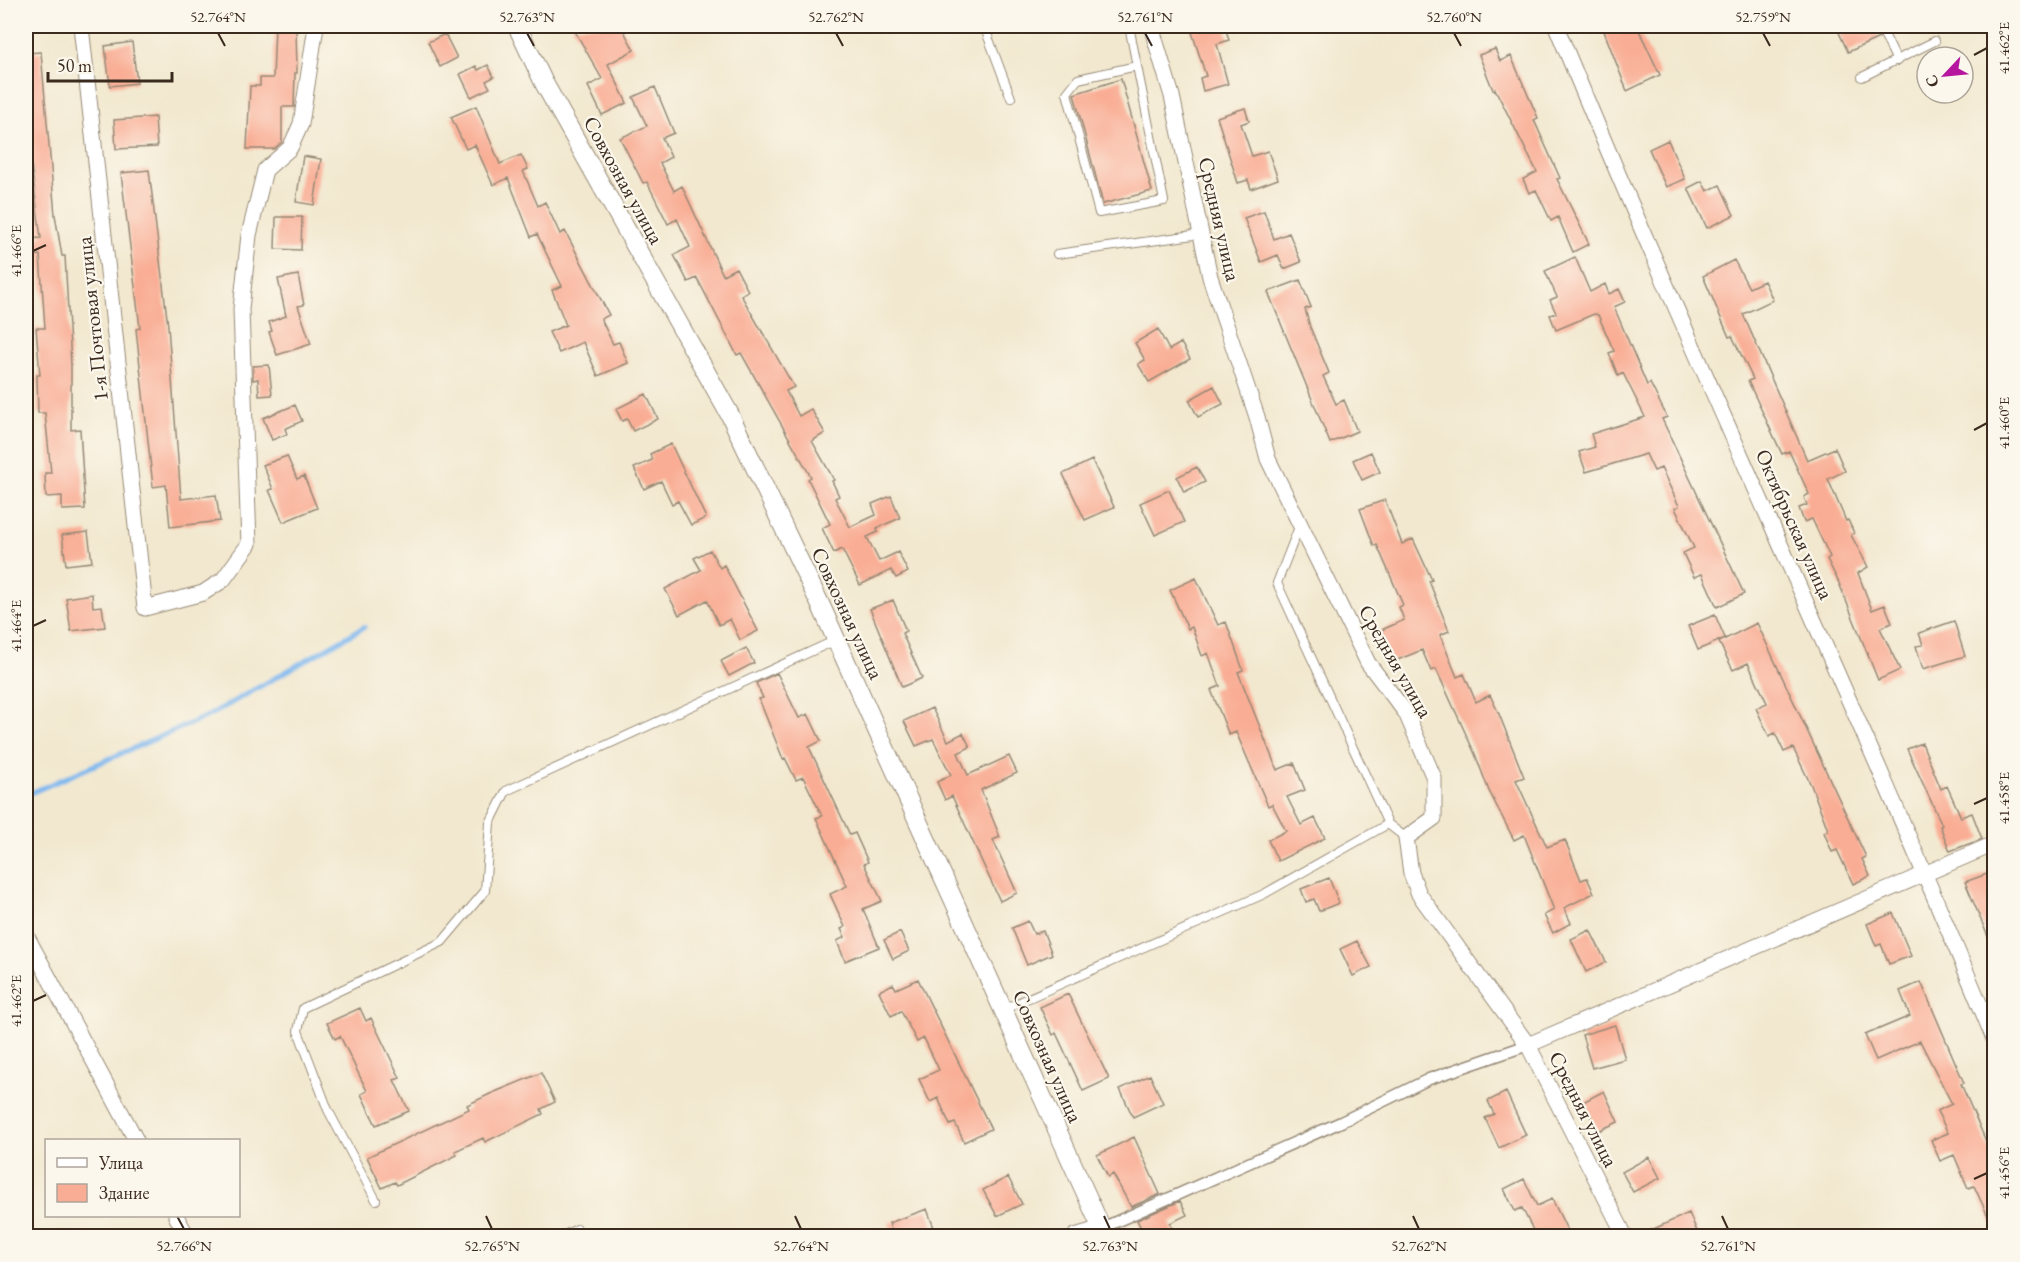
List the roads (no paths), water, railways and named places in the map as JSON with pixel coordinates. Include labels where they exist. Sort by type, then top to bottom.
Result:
[{"type":"street","name":"1-я Почтовая улица","points":[[81,26],[145,608],[202,593],[223,580],[249,544],[241,309],[249,235],[265,170],[290,148],[301,124],[316,26]]},
{"type":"street","name":"Совхозная улица","points":[[517,26],[544,83],[730,415],[836,640],[1103,1232]]},
{"type":"street","name":"Средняя улица","points":[[1151,26],[1172,96],[1209,277],[1257,417],[1268,459],[1368,663],[1406,713],[1434,778],[1434,818],[1406,838],[1412,873],[1419,894],[1528,1045],[1625,1236]]},
{"type":"street","name":"Октябрьская улица","points":[[1556,26],[1615,170],[1927,875],[1995,1039]]},
{"type":"street","points":[[1075,1236],[1103,1232],[1429,1079],[1528,1045],[1995,844]]},
{"type":"street","points":[[26,935],[135,1139]]},
{"type":"street","points":[[177,1217],[187,1236]]},
{"type":"lane","points":[[984,26],[1011,99]]},
{"type":"lane","points":[[1129,26],[1137,66],[1164,201],[1099,213],[1067,93],[1078,79],[1137,66]]},
{"type":"lane","points":[[1880,26],[1897,61]]},
{"type":"lane","points":[[1862,77],[1935,41]]},
{"type":"lane","points":[[1057,255],[1201,234]]},
{"type":"lane","points":[[1300,525],[1276,583],[1388,824],[1406,838]]},
{"type":"lane","points":[[376,1200],[328,1110],[298,1031],[303,1008],[442,942],[485,891],[490,823],[506,791],[836,640]]},
{"type":"lane","points":[[1002,1010],[1264,894],[1388,824]]},
{"type":"lane","points":[[562,1236],[577,1229]]},
{"type":"waterway","points":[[26,795],[210,715],[364,627]]}]
